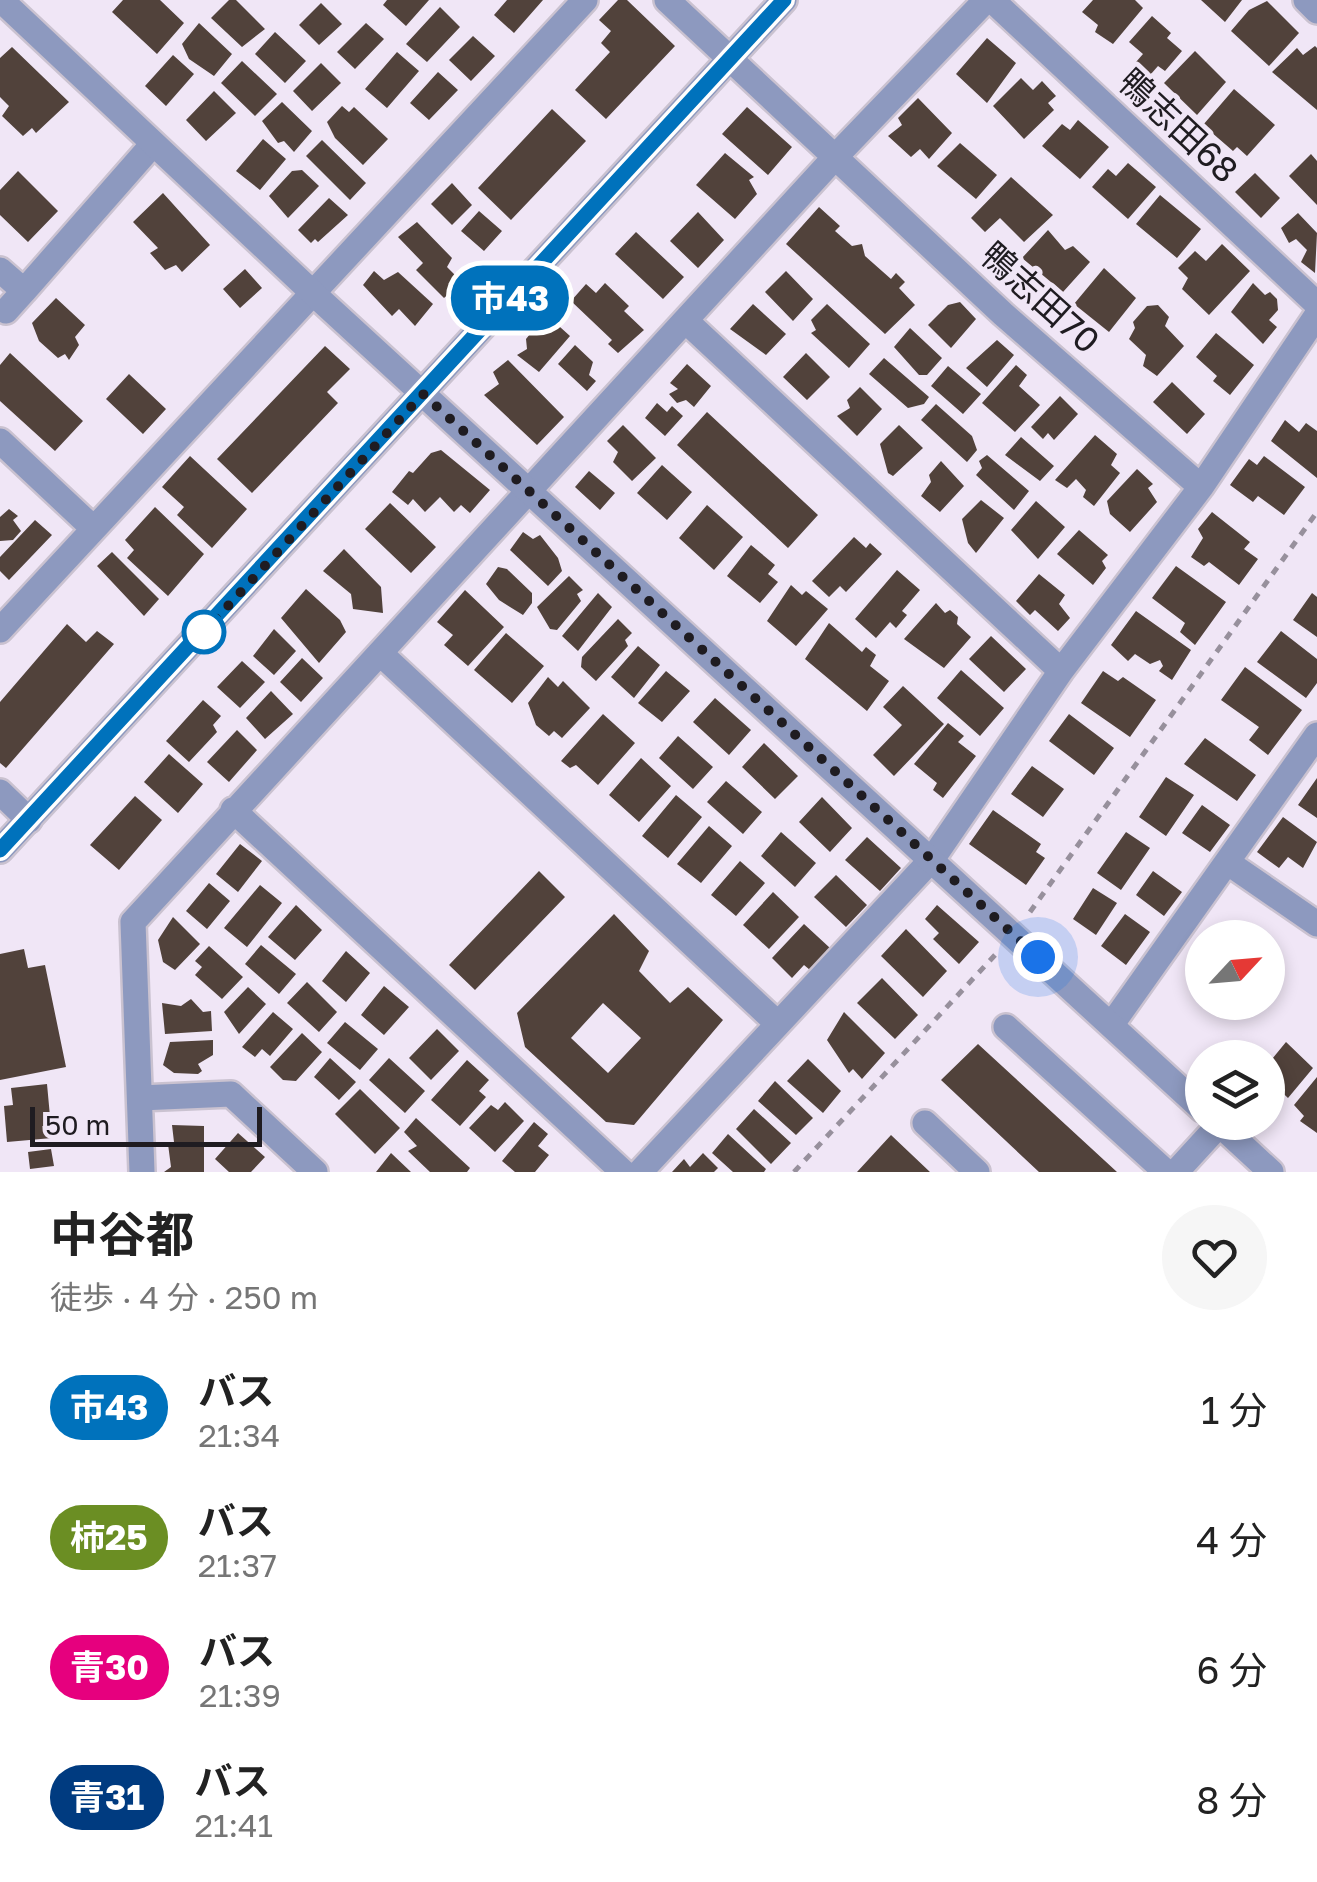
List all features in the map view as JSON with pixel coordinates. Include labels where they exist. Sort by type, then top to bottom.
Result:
[{"type":"street","points":[[1,0],[315,295],[1185,1093]]},
{"type":"street","points":[[0,630],[585,0]]},
{"type":"street","name":"鴨志田70","points":[[667,0],[1003,314],[1201,487]]},
{"type":"street","points":[[0,850],[784,0]]},
{"type":"street","points":[[142,1172],[133,922],[837,155],[989,0]]},
{"type":"street","name":"鴨志田68","points":[[989,0],[1317,304]]},
{"type":"street","points":[[1306,0],[1317,11]]},
{"type":"street","points":[[6,312],[153,144]]},
{"type":"street","points":[[0,270],[24,291]]},
{"type":"street","points":[[640,1172],[932,858],[1061,671],[1201,487],[1317,316]]},
{"type":"street","points":[[686,322],[1061,671]]},
{"type":"street","points":[[0,440],[93,528]]},
{"type":"street","points":[[382,654],[777,1023]]},
{"type":"street","points":[[1112,1024],[1317,735]]},
{"type":"street","points":[[0,792],[29,820]]},
{"type":"street","points":[[233,810],[623,1172]]},
{"type":"street","points":[[1227,862],[1317,924]]},
{"type":"street","points":[[1006,1027],[1166,1172]]},
{"type":"street","points":[[140,1098],[231,1094],[315,1172]]},
{"type":"street","points":[[925,1123],[977,1172]]},
{"type":"street","points":[[1176,1172],[1198,1140]]},
{"type":"street","points":[[1236,1140],[1271,1172]]},
{"type":"path","points":[[794,1172],[1014,934],[1317,512]]},
{"type":"building","points":[[123,0],[160,0],[184,23],[157,54],[112,12]]},
{"type":"building","points":[[229,0],[236,0],[265,29],[242,47],[211,18]]},
{"type":"building","points":[[387,0],[429,0],[406,26],[383,5]]},
{"type":"building","points":[[507,0],[543,0],[514,33],[494,15]]},
{"type":"building","points":[[618,0],[627,0],[675,46],[606,119],[575,90],[610,52],[601,43],[611,31],[599,20]]},
{"type":"building","points":[[1093,0],[1135,0],[1143,8],[1113,44],[1095,32],[1098,25],[1082,12]]},
{"type":"building","points":[[1201,0],[1242,0],[1225,22]]},
{"type":"building","points":[[1267,1],[1299,33],[1269,66],[1231,31],[1249,10]]},
{"type":"building","points":[[321,3],[342,24],[319,45],[299,25]]},
{"type":"building","points":[[440,7],[460,27],[427,62],[406,44]]},
{"type":"building","points":[[1152,16],[1171,33],[1167,38],[1182,51],[1165,71],[1158,66],[1151,74],[1136,62],[1143,54],[1129,42]]},
{"type":"building","points":[[199,23],[232,54],[214,76],[189,59],[182,44]]},
{"type":"building","points":[[366,23],[384,39],[355,69],[337,52]]},
{"type":"building","points":[[275,32],[306,61],[285,83],[255,54]]},
{"type":"building","points":[[473,36],[495,56],[471,81],[449,60]]},
{"type":"building","points":[[987,38],[1016,63],[987,103],[956,74]]},
{"type":"building","points":[[1315,46],[1317,110],[1272,72],[1297,48],[1303,55]]},
{"type":"building","points":[[12,47],[69,102],[36,133],[32,128],[23,136],[2,116],[9,106],[0,97],[0,58]]},
{"type":"building","points":[[1195,51],[1226,82],[1197,115],[1164,83]]},
{"type":"building","points":[[397,52],[419,71],[387,108],[365,89]]},
{"type":"building","points":[[173,55],[194,74],[166,106],[145,86]]},
{"type":"building","points":[[242,61],[277,94],[255,116],[221,83]]},
{"type":"building","points":[[321,63],[341,83],[312,111],[293,91]]},
{"type":"building","points":[[438,72],[458,90],[429,120],[410,103]]},
{"type":"building","points":[[1021,78],[1033,90],[1042,81],[1056,96],[1048,103],[1054,110],[1024,139],[993,106]]},
{"type":"building","points":[[1234,89],[1275,125],[1247,156],[1237,147],[1233,151],[1203,125]]},
{"type":"building","points":[[214,91],[236,113],[206,141],[186,120]]},
{"type":"building","points":[[918,98],[952,133],[929,159],[920,149],[911,157],[888,136],[902,125],[898,118]]},
{"type":"building","points":[[282,102],[312,131],[294,152],[284,141],[278,143],[262,121]]},
{"type":"building","points":[[342,106],[349,112],[354,107],[388,139],[363,165],[335,138],[327,122]]},
{"type":"building","points":[[747,107],[792,147],[768,175],[722,134]]},
{"type":"building","points":[[552,109],[586,141],[511,220],[478,188]]},
{"type":"building","points":[[1078,120],[1109,147],[1080,179],[1042,146],[1062,124],[1070,130]]},
{"type":"building","points":[[263,139],[286,159],[260,190],[236,171]]},
{"type":"building","points":[[322,140],[366,183],[350,200],[306,156]]},
{"type":"building","points":[[960,143],[997,175],[976,199],[937,166]]},
{"type":"building","points":[[725,153],[754,177],[749,180],[757,194],[735,219],[696,185]]},
{"type":"building","points":[[1311,154],[1317,161],[1317,205],[1289,176]]},
{"type":"building","points":[[1128,163],[1156,187],[1128,219],[1092,187],[1108,169],[1116,176]]},
{"type":"building","points":[[302,170],[319,186],[288,218],[269,196],[292,171]]},
{"type":"building","points":[[18,171],[58,211],[28,242],[0,215],[0,190]]},
{"type":"building","points":[[1255,173],[1280,198],[1261,218],[1235,192]]},
{"type":"building","points":[[1011,177],[1053,215],[1024,242],[1000,218],[985,232],[971,218]]},
{"type":"building","points":[[452,183],[472,205],[452,225],[431,204]]},
{"type":"building","points":[[163,193],[210,245],[182,272],[176,265],[165,270],[150,253],[158,248],[133,222]]},
{"type":"building","points":[[1160,195],[1201,229],[1177,258],[1136,224]]},
{"type":"building","points":[[329,198],[348,215],[318,242],[315,239],[311,243],[298,230]]},
{"type":"building","points":[[819,207],[840,226],[835,231],[852,246],[862,244],[865,256],[891,279],[896,273],[905,282],[899,288],[915,305],[885,334],[786,244]]},
{"type":"building","points":[[479,211],[502,231],[484,251],[461,231]]},
{"type":"building","points":[[698,212],[724,240],[698,268],[670,241]]},
{"type":"building","points":[[1298,213],[1317,233],[1315,273],[1301,262],[1307,250],[1296,239],[1289,243],[1281,228]]},
{"type":"building","points":[[417,222],[452,258],[447,267],[462,282],[444,298],[416,270],[423,263],[398,237]]},
{"type":"building","points":[[1048,230],[1065,250],[1073,246],[1090,262],[1063,292],[1022,258]]},
{"type":"building","points":[[636,232],[684,277],[663,299],[615,254]]},
{"type":"building","points":[[1222,244],[1250,271],[1209,315],[1182,289],[1188,278],[1178,268],[1195,251],[1206,261]]},
{"type":"building","points":[[1104,268],[1136,298],[1109,332],[1074,304]]},
{"type":"building","points":[[245,269],[262,288],[240,308],[223,289]]},
{"type":"building","points":[[374,271],[384,280],[398,272],[433,304],[415,326],[399,309],[392,316],[363,285]]},
{"type":"building","points":[[786,271],[813,299],[793,321],[765,292]]},
{"type":"building","points":[[605,283],[629,306],[624,311],[644,330],[618,353],[608,344],[612,340],[571,301],[586,284],[596,293]]},
{"type":"building","points":[[1253,283],[1265,295],[1270,292],[1277,299],[1278,310],[1269,320],[1277,327],[1263,344],[1231,312]]},
{"type":"building","points":[[56,298],[85,325],[75,337],[79,345],[69,360],[65,354],[58,358],[39,341],[32,323]]},
{"type":"building","points":[[960,302],[976,319],[951,348],[928,325],[948,305]]},
{"type":"building","points":[[753,304],[786,334],[766,355],[730,329]]},
{"type":"building","points":[[827,304],[870,344],[849,368],[811,333],[816,330],[811,320]]},
{"type":"building","points":[[1158,305],[1169,317],[1165,326],[1184,346],[1157,376],[1143,366],[1146,355],[1129,339],[1135,328],[1133,322],[1147,306]]},
{"type":"building","points":[[550,318],[570,336],[539,372],[517,355],[527,349],[526,339],[534,329]]},
{"type":"building","points":[[910,328],[942,358],[927,375],[919,375],[894,347]]},
{"type":"building","points":[[1216,333],[1254,365],[1230,395],[1213,381],[1217,376],[1196,357]]},
{"type":"building","points":[[997,340],[1014,355],[987,387],[966,368]]},
{"type":"building","points":[[575,345],[593,362],[589,375],[596,381],[587,391],[558,364]]},
{"type":"building","points":[[325,346],[350,369],[327,392],[338,403],[252,493],[217,459]]},
{"type":"building","points":[[10,353],[83,421],[55,451],[0,401],[0,365]]},
{"type":"building","points":[[806,353],[830,377],[807,400],[783,377]]},
{"type":"building","points":[[884,358],[929,397],[924,404],[908,408],[869,374]]},
{"type":"building","points":[[508,360],[564,417],[537,445],[484,395],[499,384],[493,372]]},
{"type":"building","points":[[687,364],[711,386],[694,407],[686,400],[677,403],[669,394],[678,389],[670,383]]},
{"type":"building","points":[[1016,365],[1027,375],[1019,386],[1040,405],[1015,432],[982,403]]},
{"type":"building","points":[[948,366],[981,394],[963,414],[931,386]]},
{"type":"building","points":[[129,374],[166,409],[143,434],[106,399]]},
{"type":"building","points":[[1172,382],[1205,414],[1187,434],[1153,402]]},
{"type":"building","points":[[860,387],[882,409],[857,436],[837,416],[850,408],[847,400]]},
{"type":"building","points":[[1060,396],[1078,414],[1054,440],[1048,433],[1043,439],[1031,427]]},
{"type":"building","points":[[657,403],[667,412],[672,406],[683,416],[665,436],[645,418]]},
{"type":"building","points":[[936,404],[972,436],[977,450],[967,462],[921,420]]},
{"type":"building","points":[[707,412],[818,515],[788,548],[677,445]]},
{"type":"building","points":[[1285,420],[1299,432],[1306,423],[1317,431],[1317,478],[1271,441]]},
{"type":"building","points":[[623,425],[656,458],[632,481],[613,462],[618,452],[607,441]]},
{"type":"building","points":[[899,425],[923,448],[893,476],[888,473],[880,444]]},
{"type":"building","points":[[1095,435],[1117,454],[1111,465],[1120,473],[1094,506],[1083,497],[1086,490],[1076,479],[1067,488],[1055,480]]},
{"type":"building","points":[[1021,437],[1054,466],[1040,481],[1005,455]]},
{"type":"building","points":[[441,450],[490,490],[470,513],[461,505],[454,512],[440,497],[425,512],[413,499],[408,505],[392,492],[409,471],[413,473],[431,453]]},
{"type":"building","points":[[987,455],[1029,491],[1014,510],[976,475],[982,468],[979,461]]},
{"type":"building","points":[[190,456],[247,509],[212,548],[177,515],[184,507],[162,487]]},
{"type":"building","points":[[1264,456],[1305,487],[1284,515],[1258,496],[1253,502],[1230,485],[1249,459],[1257,465]]},
{"type":"building","points":[[941,461],[964,486],[940,512],[921,496],[931,482],[929,475]]},
{"type":"building","points":[[662,465],[692,492],[667,520],[637,493]]},
{"type":"building","points":[[1137,469],[1153,484],[1148,488],[1157,502],[1130,532],[1110,514],[1107,501]]},
{"type":"building","points":[[589,471],[615,493],[600,510],[575,487]]},
{"type":"building","points":[[981,500],[1004,518],[976,553],[968,543],[962,519]]},
{"type":"building","points":[[1036,501],[1065,527],[1038,559],[1011,530]]},
{"type":"building","points":[[390,503],[436,547],[411,573],[365,529]]},
{"type":"building","points":[[707,505],[743,537],[714,570],[679,538]]},
{"type":"building","points":[[155,507],[204,554],[168,596],[127,558],[134,550],[125,540]]},
{"type":"building","points":[[9,509],[18,516],[13,520],[21,531],[13,540],[0,541],[0,517]]},
{"type":"building","points":[[1212,512],[1250,542],[1244,549],[1258,559],[1239,585],[1209,562],[1204,566],[1191,557],[1203,538],[1198,529]]},
{"type":"building","points":[[35,520],[52,535],[9,580],[0,571],[0,557]]},
{"type":"building","points":[[1079,530],[1108,555],[1102,561],[1106,568],[1093,585],[1057,554]]},
{"type":"building","points":[[523,532],[533,539],[540,535],[558,558],[562,571],[548,586],[510,550]]},
{"type":"building","points":[[854,537],[866,548],[870,543],[882,554],[846,592],[840,586],[829,597],[812,581]]},
{"type":"building","points":[[751,545],[775,565],[768,574],[778,582],[760,603],[727,576]]},
{"type":"building","points":[[344,549],[381,587],[383,613],[353,609],[351,594],[323,571]]},
{"type":"building","points":[[112,552],[159,599],[144,616],[97,566]]},
{"type":"building","points":[[1176,566],[1226,602],[1195,645],[1180,632],[1185,623],[1152,598]]},
{"type":"building","points":[[498,567],[507,569],[532,593],[532,603],[523,615],[499,600],[486,584]]},
{"type":"building","points":[[897,570],[920,590],[902,611],[907,615],[896,628],[890,622],[876,638],[855,619]]},
{"type":"building","points":[[1039,574],[1065,595],[1059,604],[1070,618],[1058,631],[1035,610],[1030,615],[1016,601]]},
{"type":"building","points":[[569,576],[583,590],[577,594],[581,601],[557,630],[550,629],[537,607]]},
{"type":"building","points":[[791,585],[802,595],[806,591],[828,609],[796,646],[767,621]]},
{"type":"building","points":[[306,589],[340,620],[346,632],[319,663],[281,618]]},
{"type":"building","points":[[465,590],[504,627],[468,666],[444,645],[453,635],[437,622]]},
{"type":"building","points":[[598,593],[612,607],[578,651],[562,636]]},
{"type":"building","points":[[1312,593],[1317,597],[1317,637],[1293,620]]},
{"type":"building","points":[[936,603],[945,613],[950,610],[958,617],[957,624],[971,637],[944,668],[904,639]]},
{"type":"building","points":[[1136,611],[1191,650],[1172,680],[1159,671],[1163,666],[1160,660],[1150,664],[1135,654],[1128,661],[1111,645]]},
{"type":"building","points":[[618,619],[632,633],[625,640],[628,646],[596,681],[581,667],[582,657]]},
{"type":"building","points":[[829,623],[862,652],[866,647],[876,655],[870,666],[889,681],[867,711],[805,659]]},
{"type":"building","points":[[67,624],[86,642],[97,631],[114,644],[6,768],[0,763],[0,702]]},
{"type":"building","points":[[274,629],[296,651],[274,675],[253,656]]},
{"type":"building","points":[[1281,631],[1317,659],[1317,683],[1306,698],[1257,662]]},
{"type":"building","points":[[506,633],[544,666],[512,703],[474,670]]},
{"type":"building","points":[[991,636],[1026,669],[1004,692],[969,659]]},
{"type":"building","points":[[638,646],[660,665],[634,698],[611,677]]},
{"type":"building","points":[[302,658],[323,678],[301,702],[280,682]]},
{"type":"building","points":[[242,661],[265,682],[240,708],[217,687]]},
{"type":"building","points":[[1245,667],[1302,710],[1268,755],[1249,740],[1259,727],[1221,700]]},
{"type":"building","points":[[961,670],[1004,708],[980,736],[937,698]]},
{"type":"building","points":[[666,671],[690,691],[662,722],[638,703]]},
{"type":"building","points":[[1103,671],[1118,681],[1123,677],[1156,700],[1130,737],[1081,703]]},
{"type":"building","points":[[548,677],[558,687],[563,681],[590,708],[562,738],[554,731],[549,736],[536,725],[528,703]]},
{"type":"building","points":[[903,686],[944,724],[894,776],[873,755],[902,725],[883,707]]},
{"type":"building","points":[[271,691],[293,714],[265,739],[246,718]]},
{"type":"building","points":[[715,698],[751,730],[729,755],[693,722]]},
{"type":"building","points":[[203,700],[221,716],[213,725],[217,732],[189,762],[166,741]]},
{"type":"building","points":[[603,714],[635,743],[598,785],[576,765],[570,768],[561,761]]},
{"type":"building","points":[[1069,714],[1114,748],[1094,775],[1049,741]]},
{"type":"building","points":[[948,723],[964,736],[958,742],[976,756],[943,798],[933,790],[937,783],[914,764]]},
{"type":"building","points":[[237,730],[257,750],[229,782],[207,762]]},
{"type":"building","points":[[678,736],[713,767],[693,789],[659,758]]},
{"type":"building","points":[[1205,738],[1256,775],[1237,801],[1184,764]]},
{"type":"building","points":[[764,743],[798,776],[775,799],[742,767]]},
{"type":"building","points":[[169,754],[203,784],[178,813],[144,782]]},
{"type":"building","points":[[641,758],[671,786],[639,822],[609,795]]},
{"type":"building","points":[[1032,766],[1064,789],[1043,817],[1011,794]]},
{"type":"building","points":[[1166,777],[1194,795],[1166,836],[1139,817]]},
{"type":"building","points":[[1317,778],[1317,818],[1298,805]]},
{"type":"building","points":[[726,781],[762,812],[743,834],[707,802]]},
{"type":"building","points":[[676,795],[702,817],[668,858],[642,836]]},
{"type":"building","points":[[135,796],[162,820],[119,870],[90,845]]},
{"type":"building","points":[[822,797],[852,828],[830,852],[799,822]]},
{"type":"building","points":[[1202,805],[1230,825],[1210,852],[1182,833]]},
{"type":"building","points":[[993,810],[1041,844],[1036,852],[1045,858],[1026,885],[969,844]]},
{"type":"building","points":[[1283,817],[1317,842],[1303,868],[1288,857],[1279,868],[1257,852]]},
{"type":"building","points":[[709,826],[732,846],[701,883],[677,864]]},
{"type":"building","points":[[781,832],[816,863],[795,887],[761,856]]},
{"type":"building","points":[[1126,832],[1150,848],[1121,890],[1097,873]]},
{"type":"building","points":[[867,837],[901,868],[880,891],[845,860]]},
{"type":"building","points":[[240,844],[262,861],[238,892],[216,874]]},
{"type":"building","points":[[740,861],[765,883],[736,916],[711,895]]},
{"type":"building","points":[[539,871],[565,897],[475,990],[449,965]]},
{"type":"building","points":[[1153,871],[1182,892],[1164,916],[1136,895]]},
{"type":"building","points":[[836,875],[867,905],[846,927],[814,897]]},
{"type":"building","points":[[209,883],[230,901],[207,929],[186,911]]},
{"type":"building","points":[[260,885],[282,903],[247,947],[224,928]]},
{"type":"building","points":[[1093,888],[1117,903],[1096,935],[1073,919]]},
{"type":"building","points":[[773,892],[799,917],[769,949],[743,925]]},
{"type":"building","points":[[296,905],[322,930],[295,960],[268,937]]},
{"type":"building","points":[[937,905],[979,942],[959,964],[933,939],[939,933],[925,919]]},
{"type":"building","points":[[614,914],[649,951],[639,971],[670,1003],[688,987],[723,1020],[634,1125],[606,1122],[525,1047],[517,1013]],"holes":[[[603,1003],[641,1038],[608,1073],[571,1038]]]},
{"type":"building","points":[[1125,914],[1150,932],[1126,965],[1101,946]]},
{"type":"building","points":[[173,917],[200,944],[175,970],[163,962],[158,940]]},
{"type":"building","points":[[804,924],[830,948],[810,970],[804,965],[792,978],[772,958]]},
{"type":"building","points":[[906,929],[947,971],[923,997],[881,956]]},
{"type":"building","points":[[261,945],[296,974],[279,994],[245,964]]},
{"type":"building","points":[[209,946],[243,977],[222,999],[195,975],[202,967],[195,961]]},
{"type":"building","points":[[24,949],[28,968],[45,965],[66,1067],[0,1080],[0,954]]},
{"type":"building","points":[[346,951],[370,973],[346,1002],[322,981]]},
{"type":"building","points":[[882,978],[918,1015],[895,1039],[857,1003]]},
{"type":"building","points":[[307,982],[337,1012],[319,1032],[287,1003]]},
{"type":"building","points":[[384,986],[409,1007],[384,1035],[361,1015]]},
{"type":"building","points":[[248,987],[266,1004],[239,1034],[224,1012]]},
{"type":"building","points":[[191,999],[203,1012],[211,1011],[212,1031],[165,1034],[162,1003],[181,1006]]},
{"type":"building","points":[[273,1012],[293,1029],[270,1056],[262,1049],[255,1057],[242,1047]]},
{"type":"building","points":[[844,1012],[885,1053],[862,1079],[853,1069],[849,1073],[827,1040]]},
{"type":"building","points":[[345,1022],[378,1049],[360,1070],[327,1043]]},
{"type":"building","points":[[437,1029],[459,1051],[431,1080],[409,1058]]},
{"type":"building","points":[[302,1033],[322,1052],[296,1081],[283,1080],[270,1067]]},
{"type":"building","points":[[213,1040],[213,1055],[198,1064],[202,1071],[198,1074],[174,1073],[163,1065],[170,1042]]},
{"type":"building","points":[[1285,1043],[1313,1068],[1288,1098],[1285,1095]]},
{"type":"building","points":[[978,1044],[1117,1172],[1039,1172],[941,1080]]},
{"type":"building","points":[[330,1058],[356,1082],[339,1100],[314,1077]]},
{"type":"building","points":[[389,1058],[425,1091],[405,1113],[369,1080]]},
{"type":"building","points":[[808,1059],[841,1091],[823,1113],[787,1081]]},
{"type":"building","points":[[467,1060],[489,1080],[479,1091],[486,1097],[460,1126],[431,1100]]},
{"type":"building","points":[[1317,1077],[1317,1133],[1300,1121],[1304,1116],[1294,1105]]},
{"type":"building","points":[[775,1081],[813,1118],[796,1135],[758,1101]]},
{"type":"building","points":[[47,1084],[52,1138],[7,1142],[4,1106],[13,1105],[11,1088]]},
{"type":"building","points":[[360,1089],[400,1128],[375,1154],[335,1114]]},
{"type":"building","points":[[505,1102],[524,1121],[495,1152],[469,1128],[491,1105],[498,1110]]},
{"type":"building","points":[[754,1109],[791,1143],[771,1164],[736,1129]]},
{"type":"building","points":[[416,1118],[470,1168],[467,1172],[430,1172],[408,1151],[417,1146],[404,1132]]},
{"type":"building","points":[[534,1122],[548,1134],[538,1146],[549,1155],[535,1172],[515,1172],[502,1161]]},
{"type":"building","points":[[172,1125],[204,1126],[204,1172],[164,1172],[171,1167],[168,1144],[174,1142]]},
{"type":"building","points":[[238,1133],[265,1157],[251,1172],[229,1172],[215,1159]]},
{"type":"building","points":[[728,1134],[766,1169],[764,1172],[733,1172],[712,1153]]},
{"type":"building","points":[[891,1135],[930,1172],[857,1172]]},
{"type":"building","points":[[51,1149],[54,1166],[30,1169],[28,1152]]},
{"type":"building","points":[[391,1153],[411,1172],[376,1172]]},
{"type":"building","points":[[703,1153],[718,1168],[714,1172],[672,1172],[684,1159],[690,1167]]},
{"type":"bus line","name":"市43","points":[[0,850],[784,0]]},
{"type":"route","points":[[204,632],[423,394],[1038,957]]}]
